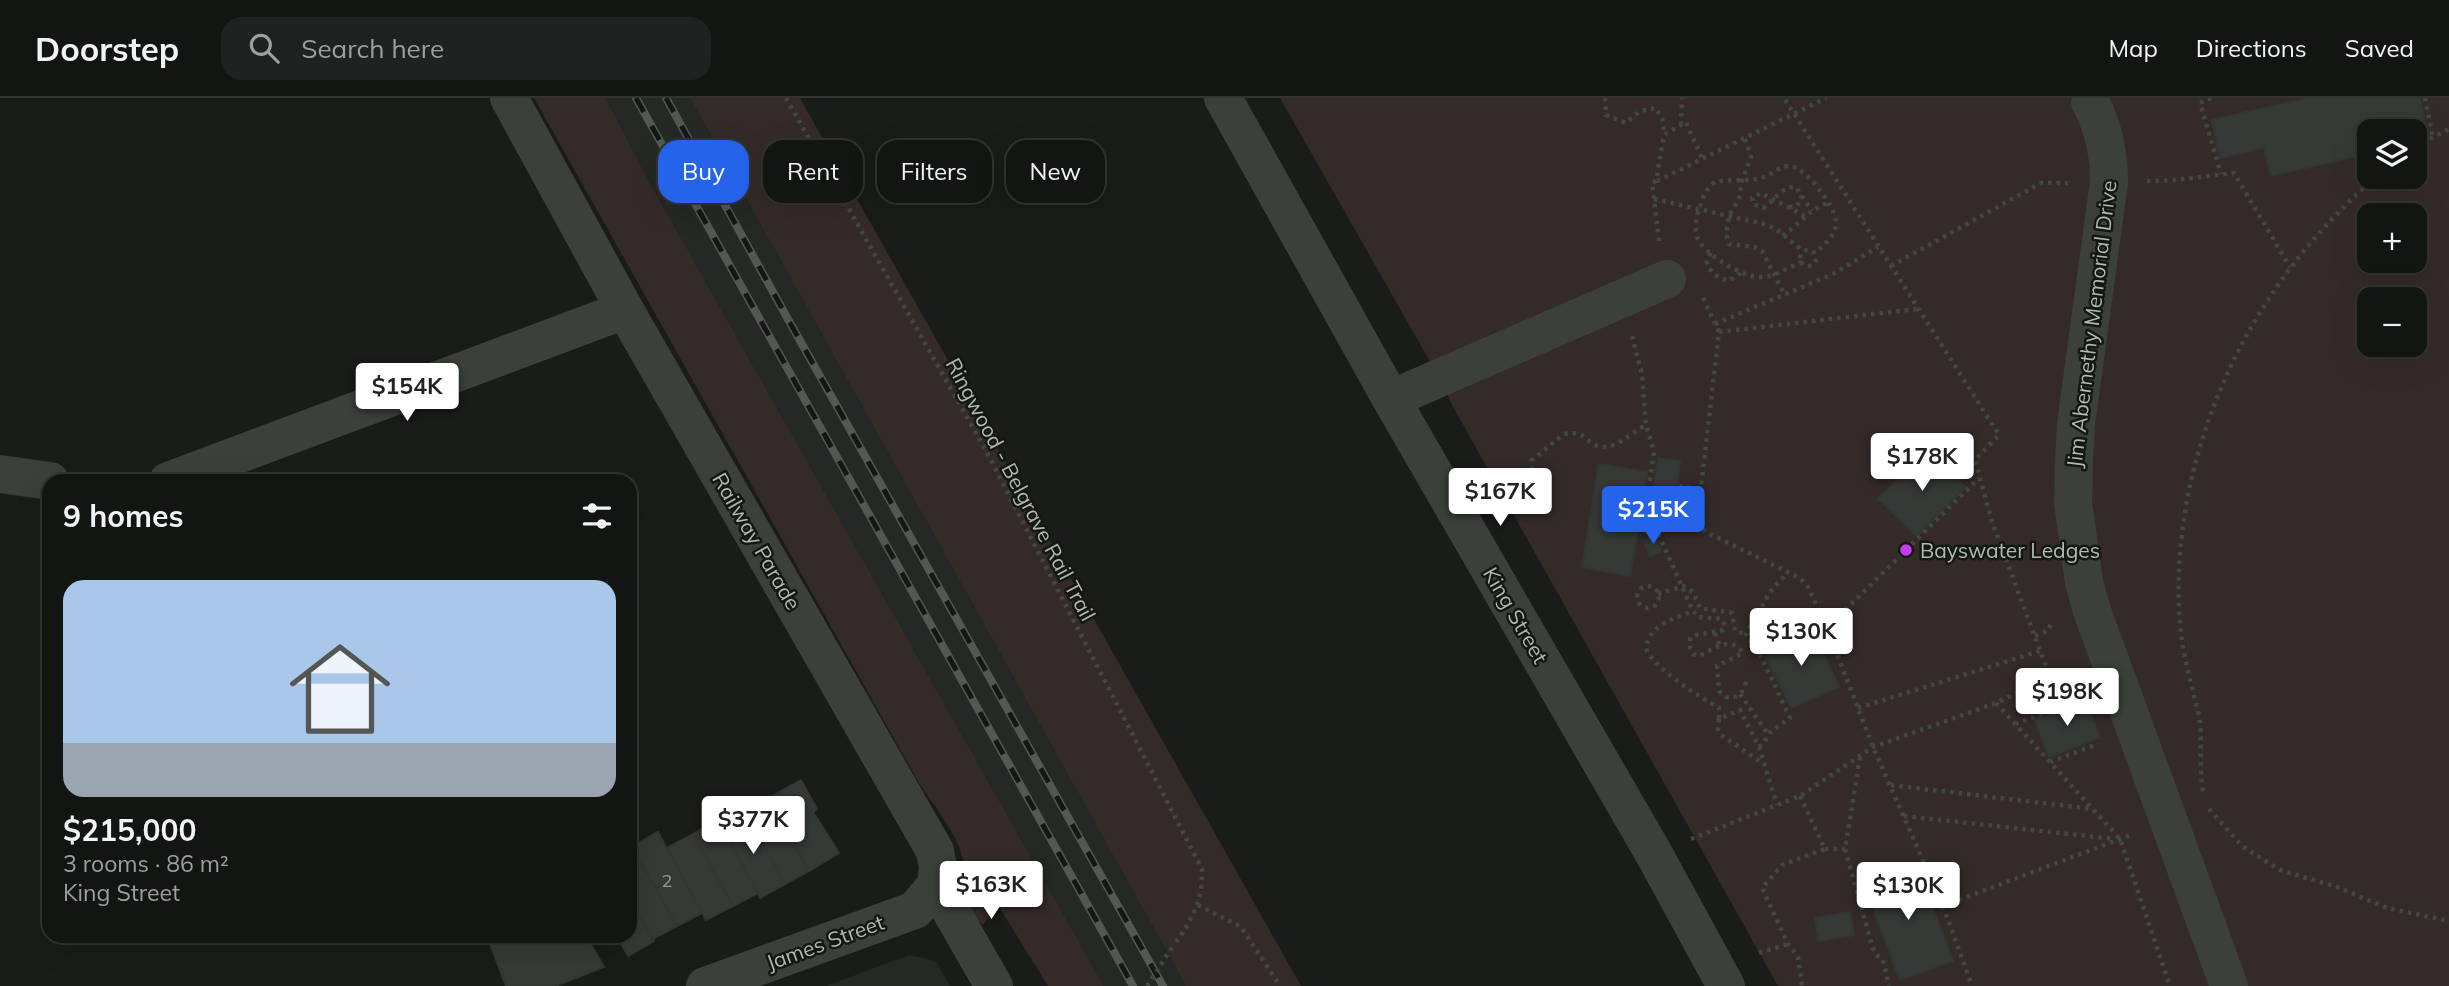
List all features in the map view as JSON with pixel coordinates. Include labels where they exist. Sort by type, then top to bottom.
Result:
[{"type":"street","name":"Railway Parade","points":[[509,98],[625,310],[935,851],[939,867],[936,885],[994,986]]},
{"type":"street","name":"King Street","points":[[1223,98],[1391,398],[1654,854],[1726,986]]},
{"type":"street","name":"Jim Abernethy Memorial Drive","points":[[2090,102],[2099,121],[2109,162],[2109,182],[2076,424],[2073,502],[2084,583],[2229,986]]},
{"type":"street","points":[[1391,398],[1628,297],[1684,286]]},
{"type":"street","points":[[187,474],[625,310]]},
{"type":"street","points":[[0,474],[42,480]]},
{"type":"street","name":"James Street","points":[[705,986],[915,909],[936,885]]},
{"type":"path","name":"Ringwood - Belgrave Rail Trail","points":[[786,98],[985,449],[1202,869],[1203,886],[1190,924],[1147,986]]},
{"type":"path","points":[[1605,98],[1604,113],[1626,123],[1640,111],[1656,108],[1663,121],[1664,135],[1656,181],[1826,98]]},
{"type":"path","points":[[1681,125],[1682,98]]},
{"type":"path","points":[[1654,854],[1800,796],[1873,747],[1996,703],[2050,677],[1992,522],[1975,460],[1999,435],[1784,98]]},
{"type":"path","points":[[2211,98],[2200,103],[2221,174]]},
{"type":"path","points":[[2425,98],[2432,138]]},
{"type":"path","points":[[1664,135],[1686,122],[1703,160]]},
{"type":"path","points":[[2427,141],[2449,129]]},
{"type":"path","points":[[1745,139],[1751,157],[1742,180],[1739,198],[1729,216],[1726,237],[1729,244],[1759,248],[1785,296]]},
{"type":"path","points":[[1802,262],[1763,277],[1741,273],[1711,253],[1699,242],[1696,234],[1699,209],[1705,191],[1715,181],[1765,177],[1792,166],[1806,173],[1827,203],[1835,220],[1833,234],[1815,253],[1814,263],[1807,265],[1802,262],[1800,258],[1803,251]]},
{"type":"path","points":[[1805,216],[1774,199],[1758,193],[1753,196],[1752,202],[1761,208],[1774,199],[1789,187],[1796,187],[1812,211]]},
{"type":"path","points":[[2364,189],[2291,267],[2245,339],[2214,409],[2198,454],[2188,500],[2180,585],[2180,622],[2200,719],[2203,793],[2208,808],[2242,846],[2280,870],[2337,887],[2386,908],[2449,921]]},
{"type":"path","points":[[1788,207],[1800,204],[1802,193]]},
{"type":"path","points":[[1654,199],[1770,226],[1803,251],[1811,250],[1815,253]]},
{"type":"path","points":[[1783,236],[1805,216],[1827,203]]},
{"type":"path","points":[[1715,324],[1833,274],[1878,247]]},
{"type":"path","points":[[1711,253],[1707,262],[1717,276],[1729,281],[1741,273]]},
{"type":"path","points":[[1684,286],[1719,332],[1697,514],[1699,526],[1706,532],[1788,572],[1808,587],[1873,747],[1943,906],[1972,986]]},
{"type":"path","points":[[1628,297],[1630,326],[1642,374],[1646,425],[1654,452],[1646,507],[1693,611],[1698,617],[1724,622],[1725,628],[1715,633],[1692,636],[1690,649],[1693,654],[1699,656],[1732,643],[1744,653],[1719,664],[1719,691],[1732,698],[1740,694],[1746,682]]},
{"type":"path","points":[[1719,332],[1917,309]]},
{"type":"path","points":[[1502,507],[1524,494],[1530,487],[1532,460],[1564,434],[1582,434],[1598,446],[1604,447],[1646,425]]},
{"type":"path","points":[[1826,628],[1979,478]]},
{"type":"path","points":[[1679,486],[1701,489]]},
{"type":"path","points":[[1746,634],[1770,592],[1788,572]]},
{"type":"path","points":[[1658,594],[1683,586],[1693,592],[1700,608],[1732,613],[1735,631],[1746,634],[1762,658],[1790,718],[1768,734],[1759,747]]},
{"type":"path","points":[[1646,587],[1653,587],[1658,594],[1657,604],[1651,608],[1641,605],[1637,599],[1638,592],[1646,587]]},
{"type":"path","points":[[1693,611],[1661,625],[1650,634],[1646,648],[1648,654],[1704,702],[1718,708],[1718,729],[1721,735],[1764,764]]},
{"type":"path","points":[[1715,633],[1720,646]]},
{"type":"path","points":[[1858,708],[2040,652]]},
{"type":"path","points":[[1740,694],[1768,734]]},
{"type":"path","points":[[2015,724],[2086,698]]},
{"type":"path","points":[[1996,703],[2120,839],[2170,986]]},
{"type":"path","points":[[1719,719],[1740,710],[1759,747],[1777,805]]},
{"type":"path","points":[[2050,762],[2104,741]]},
{"type":"path","points":[[1860,756],[1845,849],[1872,947],[1883,960],[1889,986]]},
{"type":"path","points":[[1890,785],[2093,809]]},
{"type":"path","points":[[1800,796],[1825,849]]},
{"type":"path","points":[[1903,816],[2120,839]]},
{"type":"path","points":[[1943,906],[2169,821]]},
{"type":"path","points":[[1802,986],[1798,957],[1788,944],[1762,888],[1782,865],[1825,849],[1845,849]]},
{"type":"path","points":[[1198,905],[1241,927],[1280,986]]},
{"type":"path","points":[[1759,953],[1788,944]]},
{"type":"shaded area","points":[[534,98],[606,98],[658,198],[658,203],[661,203],[1104,986],[1048,986],[998,905],[983,925],[957,903],[964,865],[960,851],[944,820],[919,783]]},
{"type":"shaded area","points":[[606,98],[690,98],[713,140],[658,140],[658,198]]},
{"type":"shaded area","points":[[690,98],[800,98],[824,140],[763,140],[763,203],[859,203],[1301,986],[1186,986],[749,203],[749,140],[713,140]]},
{"type":"shaded area","points":[[1280,98],[2449,98],[2449,986],[1778,986],[1452,405],[1440,379]]},
{"type":"shaded area","points":[[661,203],[749,203],[1186,986],[1104,986]]},
{"type":"shaded area","points":[[909,955],[936,961],[950,986],[826,986]]},
{"type":"building","points":[[2308,98],[2420,98],[2424,119],[2357,119],[2357,156],[2271,176],[2264,148],[2220,158],[2212,120]]},
{"type":"building","points":[[1928,449],[1966,487],[1917,536],[1878,499]]},
{"type":"building","points":[[1658,458],[1680,461],[1673,509],[1651,505]]},
{"type":"building","points":[[1599,464],[1647,472],[1630,576],[1582,567]]},
{"type":"building","points":[[1656,537],[1661,552],[1650,556],[1644,541]]},
{"type":"building","points":[[1811,627],[1839,687],[1791,708],[1763,650]]},
{"type":"building","points":[[2085,699],[2100,738],[2049,757],[2034,718]]},
{"type":"building","points":[[801,780],[817,809],[813,812],[839,853],[809,871],[769,798]]},
{"type":"building","points":[[770,800],[809,871],[785,884],[745,813]]},
{"type":"building","points":[[745,813],[785,884],[760,898],[722,826]]},
{"type":"building","points":[[719,820],[758,893],[733,906],[693,834]]},
{"type":"building","points":[[658,832],[702,913],[677,926],[637,856],[637,844]]},
{"type":"building","points":[[693,834],[733,906],[706,920],[667,848]]},
{"type":"building","points":[[637,856],[677,926],[653,939],[637,911]]},
{"type":"building","points":[[1917,865],[1953,961],[1900,980],[1864,884]]},
{"type":"building","points":[[637,911],[654,941],[628,956],[621,943],[637,943]]},
{"type":"building","points":[[1850,912],[1854,935],[1819,941],[1815,918]]},
{"type":"building","points":[[490,943],[590,943],[604,967],[555,986],[506,986]]},
{"type":"railway","points":[[636,98],[1133,986]]},
{"type":"railway","points":[[666,98],[1163,986]]},
{"type":"place","name":"Bayswater Ledges","points":[[1906,550]]}]
